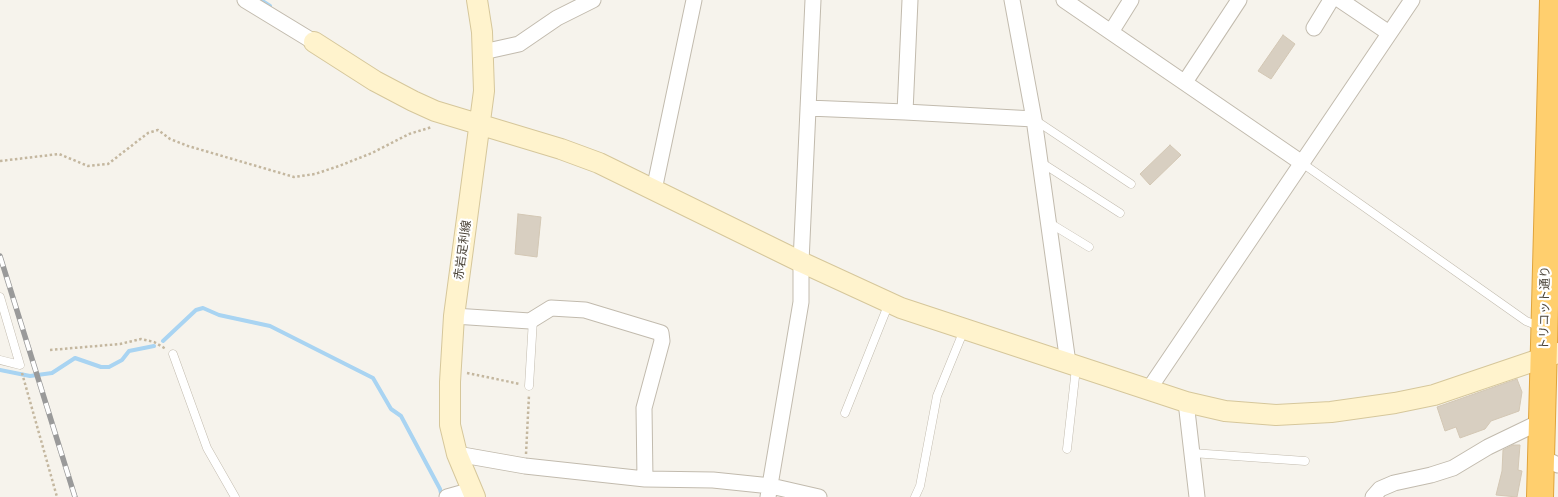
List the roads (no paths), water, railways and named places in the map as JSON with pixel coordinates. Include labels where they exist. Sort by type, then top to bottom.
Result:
[{"type":"highway","name":"トリコット通り","points":[[1540,497],[1549,461],[1542,421],[1551,355],[1545,328],[1553,0]]},
{"type":"street","points":[[245,0],[393,91],[448,115],[599,163],[889,303],[964,330],[1186,402],[1225,411],[1276,416],[1331,412],[1395,403],[1441,393],[1551,355]]},
{"type":"street","points":[[483,52],[519,44],[557,18],[593,0]]},
{"type":"street","points":[[654,190],[694,0]]},
{"type":"street","points":[[769,491],[801,302],[801,262],[813,0]]},
{"type":"street","points":[[906,112],[910,0]]},
{"type":"street","points":[[1012,0],[1034,119],[1048,222],[1072,364]]},
{"type":"street","points":[[1064,0],[1302,162]]},
{"type":"street","points":[[1111,32],[1131,0]]},
{"type":"street","points":[[1185,82],[1239,0]]},
{"type":"street","points":[[1314,28],[1331,0]]},
{"type":"street","points":[[1340,0],[1389,33]]},
{"type":"street","points":[[1148,390],[1412,0]]},
{"type":"street","name":"赤岩足利線","points":[[473,2],[483,52],[484,91],[454,316],[450,369],[450,425],[457,454],[474,494]]},
{"type":"street","points":[[808,108],[1034,119]]},
{"type":"street","points":[[454,316],[530,321],[551,308],[585,310],[661,333],[662,341],[644,408],[645,479]]},
{"type":"street","points":[[1186,402],[1197,497]]},
{"type":"street","points":[[1373,497],[1380,489],[1394,483],[1432,475],[1453,468],[1488,447],[1542,421]]},
{"type":"street","points":[[457,454],[525,466],[645,479],[713,480],[769,491],[819,497]]},
{"type":"street","points":[[447,497],[474,494]]},
{"type":"lane","points":[[1034,119],[1131,184]]},
{"type":"lane","points":[[1040,162],[1120,213]]},
{"type":"lane","points":[[1302,162],[1526,320],[1545,328]]},
{"type":"lane","points":[[1048,222],[1089,247]]},
{"type":"lane","points":[[0,297],[20,365],[0,360]]},
{"type":"lane","points":[[845,413],[889,303]]},
{"type":"lane","points":[[529,386],[533,319]]},
{"type":"lane","points":[[915,497],[920,486],[937,396],[964,330]]},
{"type":"lane","points":[[173,354],[207,448],[235,497]]},
{"type":"lane","points":[[1067,449],[1072,364]]},
{"type":"lane","points":[[1192,453],[1305,460]]},
{"type":"waterway","points":[[261,0],[270,6]]},
{"type":"waterway","points":[[163,341],[196,310],[203,308],[219,315],[270,326],[373,378],[391,409],[401,416],[440,489],[442,497]]},
{"type":"waterway","points":[[0,370],[30,376],[52,373],[75,358],[101,367],[109,367],[122,360],[129,351],[154,346]]},
{"type":"railway","points":[[0,256],[75,497]]}]
